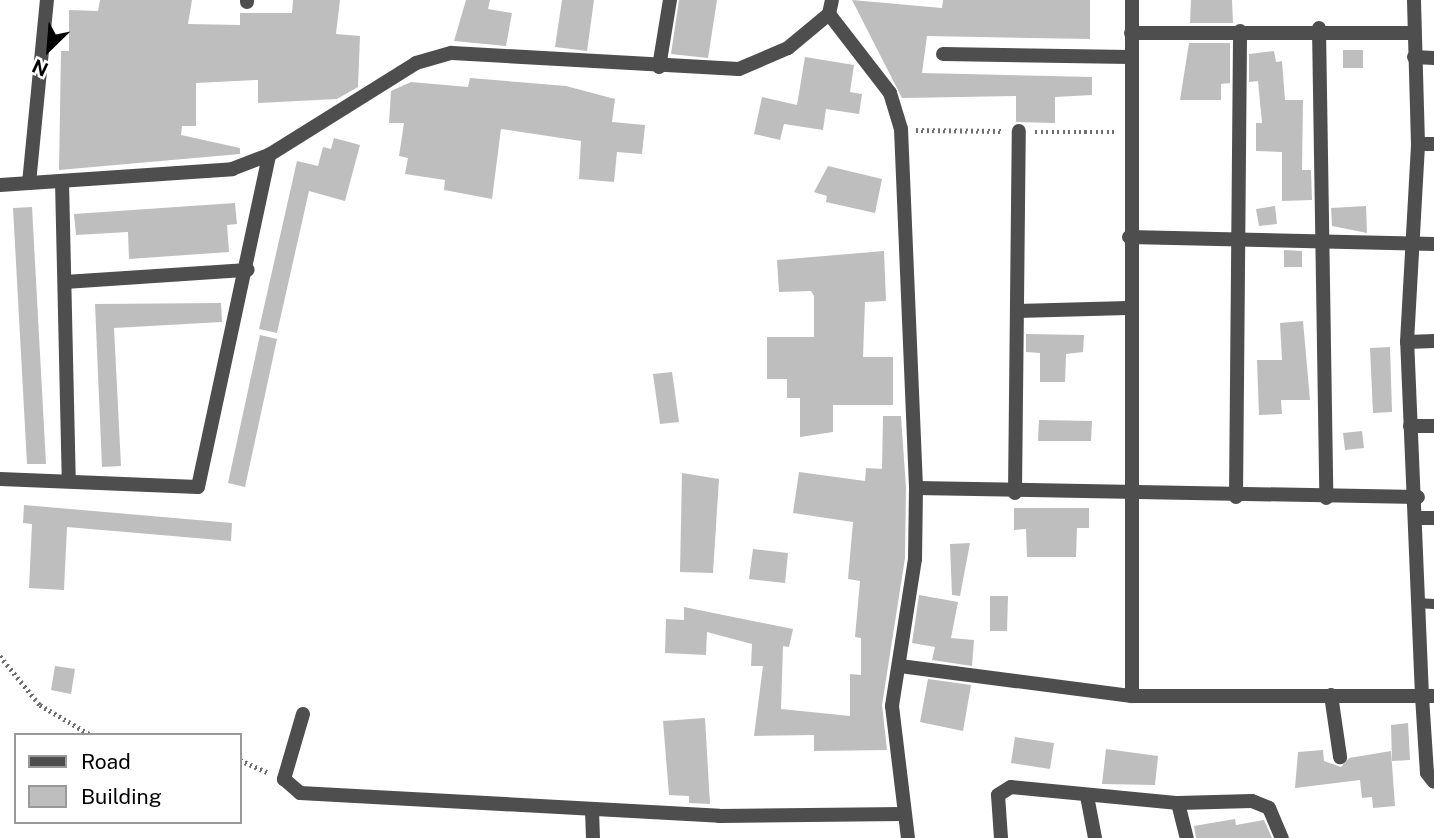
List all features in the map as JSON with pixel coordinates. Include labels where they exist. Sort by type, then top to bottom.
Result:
[{"type":"street","points":[[29,183],[47,0]]},
{"type":"street","points":[[659,67],[670,0]]},
{"type":"street","points":[[1132,0],[1128,308],[1133,494],[1132,696]]},
{"type":"street","points":[[1414,0],[1418,144],[1407,342],[1410,426],[1418,497],[1417,603],[1428,696],[1427,773],[1434,782]]},
{"type":"street","points":[[0,185],[232,169],[269,155],[416,63],[452,53],[659,67],[739,69],[788,48],[831,7],[890,93],[901,129],[916,488],[915,559],[892,706],[908,838]]},
{"type":"street","points":[[1131,33],[1319,28],[1413,33]]},
{"type":"street","points":[[1319,28],[1326,498]]},
{"type":"street","points":[[1236,497],[1240,31]]},
{"type":"street","points":[[943,54],[1130,57]]},
{"type":"street","points":[[1414,57],[1434,58]]},
{"type":"street","points":[[1015,494],[1019,131]]},
{"type":"street","points":[[1418,144],[1434,144]]},
{"type":"street","points":[[0,479],[198,487],[248,270],[269,155]]},
{"type":"street","points":[[62,181],[69,481]]},
{"type":"street","points":[[1129,237],[1434,244]]},
{"type":"street","points":[[65,282],[248,270]]},
{"type":"street","points":[[1017,311],[1128,308]]},
{"type":"street","points":[[1407,342],[1434,341]]},
{"type":"street","points":[[1410,426],[1434,426]]},
{"type":"street","points":[[916,488],[1015,494],[1418,497]]},
{"type":"street","points":[[1416,518],[1434,518]]},
{"type":"street","points":[[900,666],[1132,696],[1428,696]]},
{"type":"street","points":[[1331,695],[1339,757]]},
{"type":"street","points":[[303,713],[284,779],[300,793],[592,810],[903,814]]},
{"type":"street","points":[[1001,838],[998,795],[1011,787],[1178,803],[1252,802],[1269,808],[1282,838]]},
{"type":"street","points":[[1087,796],[1095,838]]},
{"type":"street","points":[[1178,803],[1186,838]]},
{"type":"street","points":[[592,810],[593,838]]},
{"type":"lane","points":[[1417,603],[1434,604]]},
{"type":"path","points":[[901,129],[1129,132]]},
{"type":"path","points":[[0,656],[40,705],[88,733]]},
{"type":"path","points":[[242,761],[284,779]]},
{"type":"building","points":[[100,0],[192,0],[188,24],[240,25],[240,13],[292,13],[293,0],[340,0],[336,34],[360,36],[358,87],[337,99],[258,103],[258,80],[196,83],[196,126],[182,126],[181,135],[240,148],[240,154],[59,170],[61,51],[69,51],[69,10],[98,11]]},
{"type":"building","points":[[466,0],[490,0],[488,9],[512,13],[506,46],[454,41]]},
{"type":"building","points":[[562,0],[594,0],[587,51],[555,47]]},
{"type":"building","points":[[679,0],[717,0],[708,58],[671,54]]},
{"type":"building","points":[[852,0],[942,8],[943,0],[1090,0],[1090,39],[927,36],[922,73],[1092,77],[1092,95],[1055,97],[1055,123],[1016,122],[1016,96],[902,98]]},
{"type":"building","points":[[1191,0],[1232,0],[1233,23],[1190,23]]},
{"type":"building","points":[[1189,43],[1230,43],[1230,83],[1221,84],[1221,100],[1180,100]]},
{"type":"building","points":[[1343,50],[1363,50],[1363,68],[1343,68]]},
{"type":"building","points":[[1274,51],[1276,62],[1282,61],[1285,100],[1303,100],[1302,170],[1311,170],[1312,200],[1282,201],[1282,152],[1256,151],[1256,123],[1262,123],[1258,81],[1249,82],[1249,54]]},
{"type":"building","points":[[805,57],[854,65],[850,92],[862,94],[859,114],[826,109],[823,130],[784,124],[780,140],[754,134],[762,97],[797,105]]},
{"type":"building","points":[[470,78],[566,86],[615,99],[612,122],[645,125],[642,154],[617,152],[614,182],[579,179],[581,141],[501,129],[492,199],[444,190],[445,180],[405,174],[408,158],[399,156],[404,123],[389,123],[391,91],[411,82],[468,87]]},
{"type":"building","points":[[334,138],[360,145],[345,201],[309,191],[277,333],[259,329],[297,161],[318,166],[323,147],[331,149]]},
{"type":"building","points":[[828,166],[882,179],[875,213],[826,202],[827,196],[814,192]]},
{"type":"building","points":[[235,203],[237,224],[227,225],[229,252],[129,259],[128,232],[76,235],[74,214]]},
{"type":"building","points":[[1275,206],[1277,224],[1259,226],[1256,209]]},
{"type":"building","points":[[1366,206],[1367,233],[1332,226],[1331,208]]},
{"type":"building","points":[[32,207],[46,464],[27,464],[13,208]]},
{"type":"building","points":[[1284,250],[1302,251],[1302,267],[1284,267]]},
{"type":"building","points":[[884,251],[886,301],[865,302],[863,357],[893,357],[893,405],[833,405],[833,432],[800,437],[800,398],[787,398],[787,379],[767,379],[767,337],[814,337],[814,296],[811,291],[779,292],[777,260]]},
{"type":"building","points":[[221,303],[222,322],[114,328],[121,466],[102,467],[95,304]]},
{"type":"building","points":[[1303,321],[1310,400],[1281,400],[1282,414],[1259,415],[1257,360],[1282,360],[1280,323]]},
{"type":"building","points":[[1026,334],[1084,335],[1083,352],[1066,354],[1065,382],[1040,382],[1040,353],[1026,352]]},
{"type":"building","points":[[260,335],[277,339],[245,487],[228,483]]},
{"type":"building","points":[[1390,347],[1392,412],[1373,413],[1370,348]]},
{"type":"building","points":[[672,372],[679,422],[660,424],[653,374]]},
{"type":"building","points":[[883,416],[901,416],[906,488],[905,558],[882,705],[887,750],[814,751],[814,735],[754,736],[763,666],[751,666],[752,644],[707,632],[706,655],[665,653],[666,619],[684,620],[684,607],[793,629],[789,647],[783,646],[781,709],[850,716],[850,674],[861,675],[861,638],[855,637],[860,581],[848,579],[853,522],[793,513],[799,472],[865,481],[866,468],[882,469]]},
{"type":"building","points":[[1039,420],[1092,421],[1091,441],[1038,441]]},
{"type":"building","points":[[1362,431],[1364,448],[1345,450],[1343,433]]},
{"type":"building","points":[[682,473],[719,479],[713,573],[680,572]]},
{"type":"building","points":[[24,505],[232,523],[231,541],[67,527],[64,590],[29,588],[32,524],[23,523]]},
{"type":"building","points":[[1014,508],[1089,508],[1089,528],[1077,528],[1076,557],[1027,557],[1026,529],[1014,530]]},
{"type":"building","points":[[970,543],[960,596],[952,595],[950,544]]},
{"type":"building","points":[[753,549],[788,553],[785,583],[749,579]]},
{"type":"building","points":[[919,595],[958,602],[951,638],[974,640],[972,666],[932,660],[935,647],[912,643]]},
{"type":"building","points":[[990,596],[1008,596],[1007,631],[990,631]]},
{"type":"building","points":[[55,666],[75,669],[71,694],[51,690]]},
{"type":"building","points":[[928,679],[971,685],[963,731],[920,722]]},
{"type":"building","points":[[705,718],[710,804],[689,803],[689,796],[669,795],[663,721]]},
{"type":"building","points":[[1408,723],[1410,760],[1392,761],[1391,725]]},
{"type":"building","points":[[1015,737],[1054,743],[1050,769],[1011,763]]},
{"type":"building","points":[[1106,749],[1158,756],[1155,785],[1102,784]]},
{"type":"building","points":[[1323,750],[1324,761],[1341,767],[1349,758],[1391,751],[1395,806],[1373,808],[1372,797],[1362,798],[1360,780],[1295,788],[1298,752]]},
{"type":"building","points":[[1235,819],[1236,825],[1264,820],[1272,838],[1196,838],[1194,826]]}]
